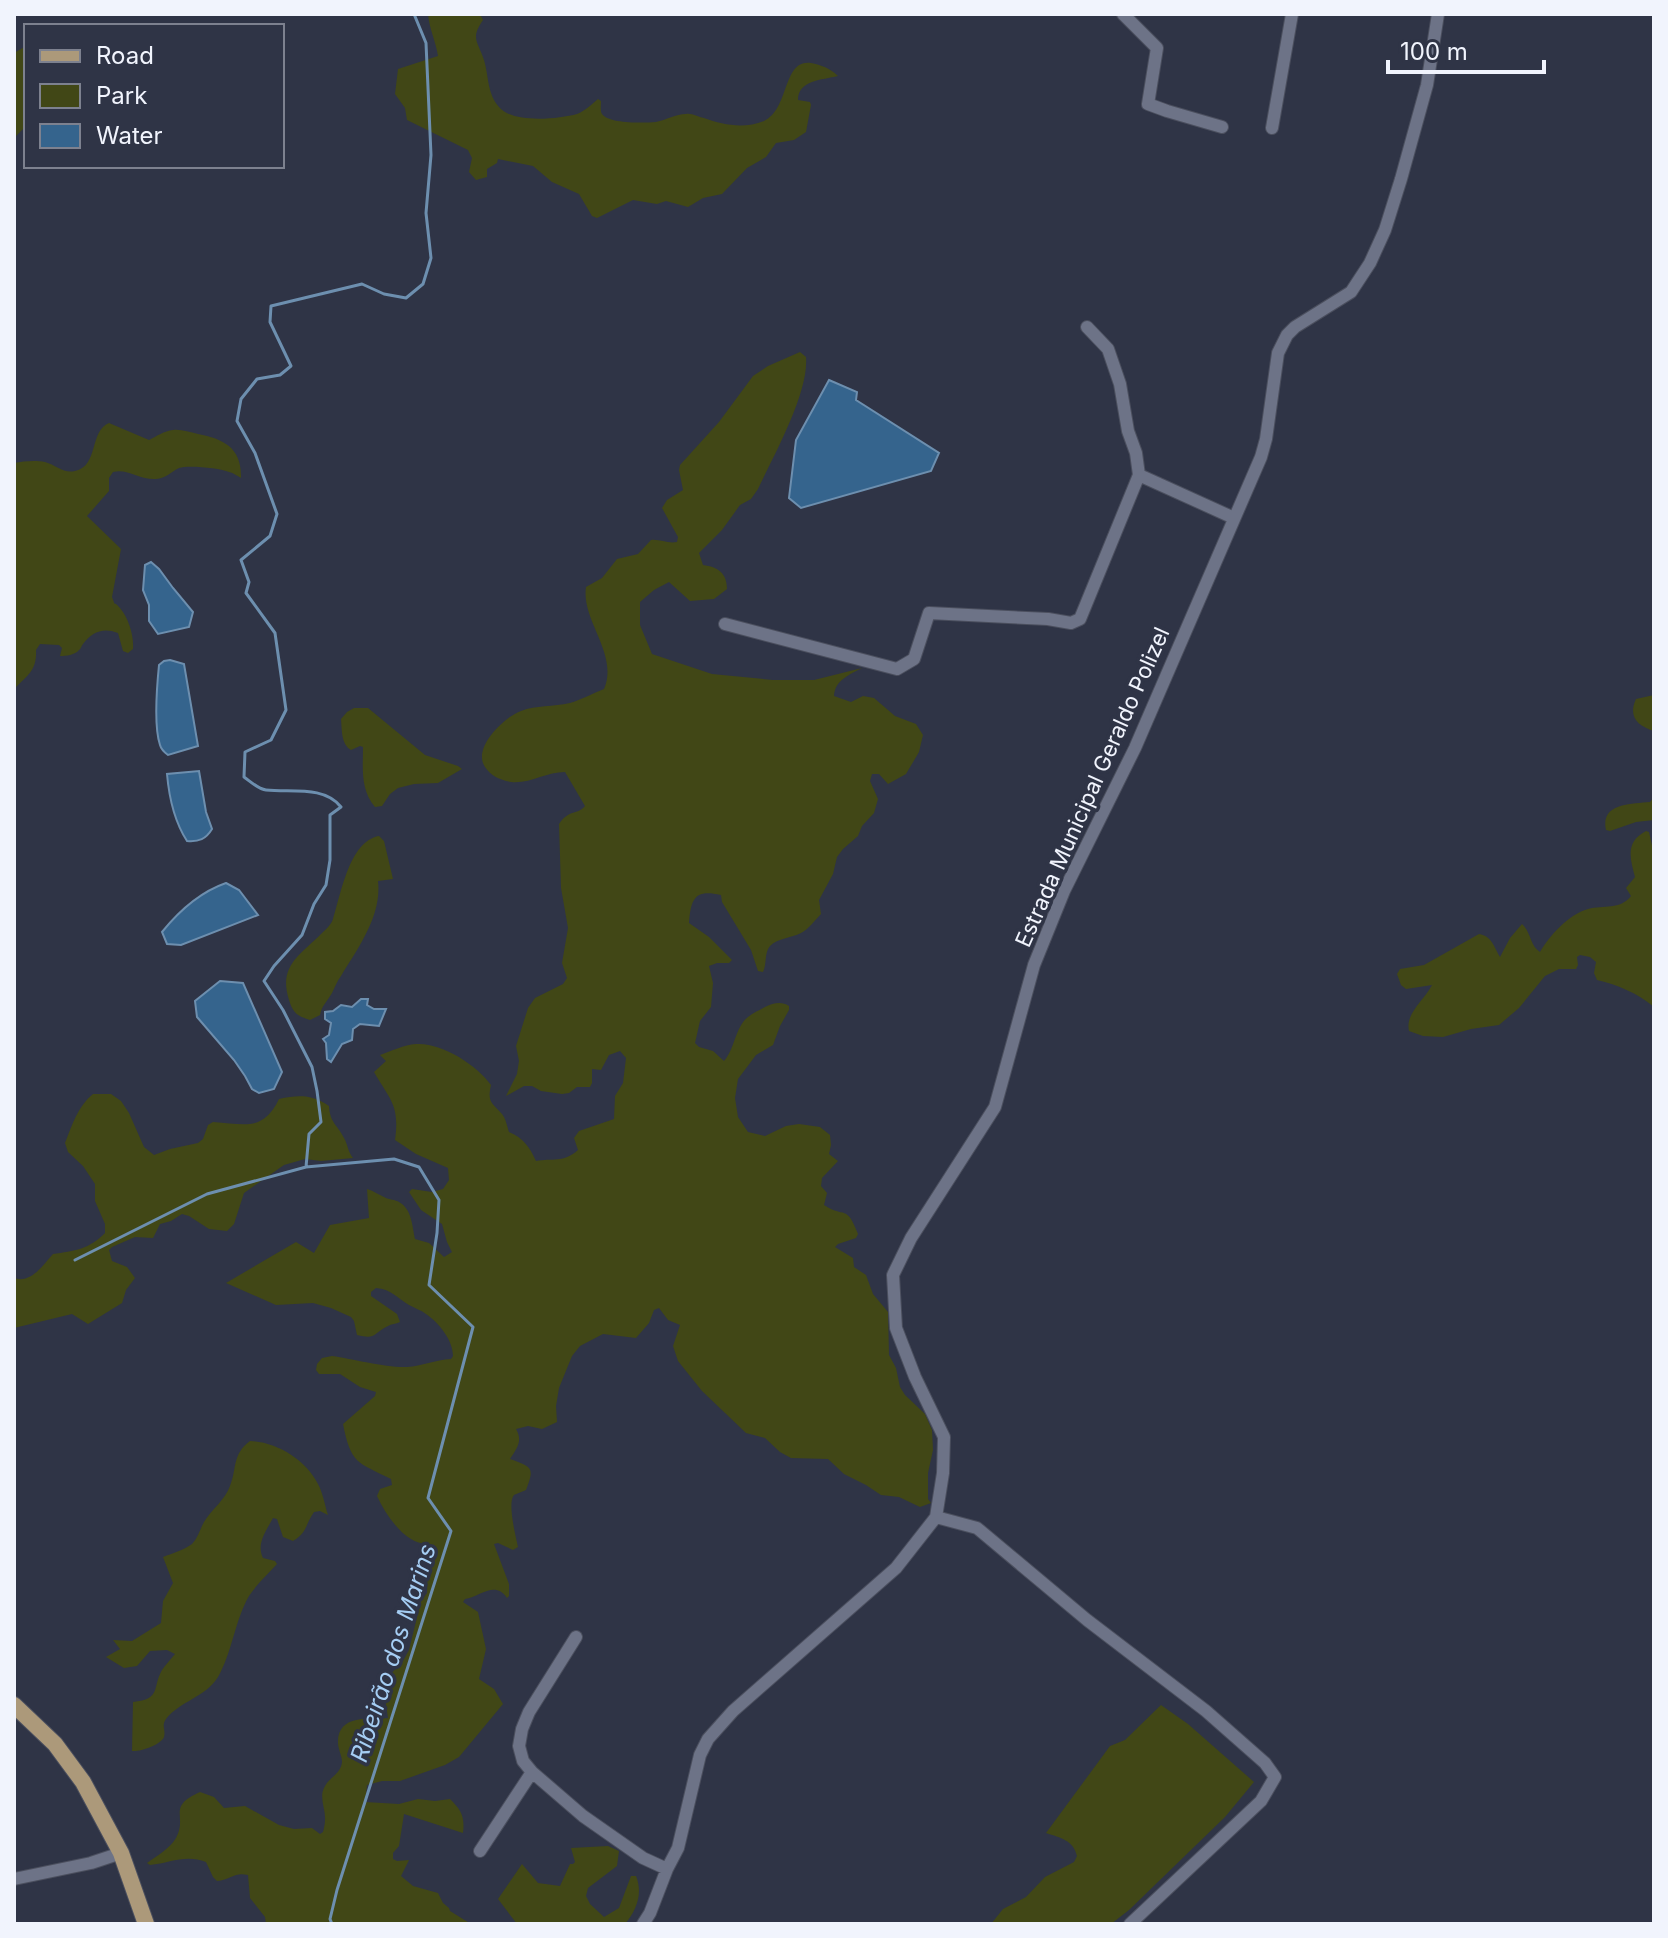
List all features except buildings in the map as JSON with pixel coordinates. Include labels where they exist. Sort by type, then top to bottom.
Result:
[{"type":"main road","points":[[14,1705],[55,1744],[83,1782],[121,1853],[146,1924]]},
{"type":"street","points":[[1123,14],[1157,48],[1148,104],[1222,127]]},
{"type":"street","points":[[1272,128],[1292,14]]},
{"type":"street","name":"Estrada Municipal Geraldo Polizel","points":[[643,1924],[678,1848],[700,1755],[708,1739],[733,1711],[896,1568],[936,1517],[943,1473],[944,1437],[896,1328],[893,1275],[911,1238],[995,1107],[1034,965],[1064,891],[1135,748],[1263,448],[1282,342],[1295,327],[1351,292],[1370,263],[1385,230],[1427,85],[1438,14]]},
{"type":"street","points":[[725,624],[897,669],[914,659],[929,613],[1076,622],[1083,616],[1139,475],[1120,384],[1108,349],[1087,327]]},
{"type":"street","points":[[1139,475],[1234,518]]},
{"type":"street","points":[[936,1517],[977,1528],[1087,1620],[1206,1711],[1265,1763],[1275,1777],[1261,1801],[1130,1924]]},
{"type":"street","points":[[576,1637],[529,1712],[519,1746],[523,1761],[583,1816],[643,1858],[667,1869]]},
{"type":"street","points":[[480,1851],[532,1772]]},
{"type":"street","points":[[14,1879],[91,1863],[121,1853]]},
{"type":"green space","points":[[428,14],[480,14],[483,20],[476,40],[492,96],[506,112],[525,118],[577,114],[598,99],[602,114],[619,121],[656,122],[688,114],[726,124],[749,125],[772,115],[790,76],[802,64],[822,66],[838,76],[812,82],[802,88],[798,100],[810,102],[811,105],[806,132],[794,140],[776,143],[766,157],[747,168],[722,194],[703,198],[688,207],[666,201],[657,204],[633,200],[597,218],[592,216],[579,194],[552,182],[533,166],[498,159],[487,169],[487,177],[476,180],[469,172],[472,158],[468,150],[407,120],[405,108],[395,94],[398,69],[438,56]]},
{"type":"green space","points":[[24,47],[24,128],[14,138],[14,53]]},
{"type":"green space","points":[[800,352],[806,357],[802,388],[789,424],[758,489],[699,553],[703,565],[717,569],[723,575],[727,589],[714,599],[690,601],[669,582],[640,602],[640,625],[652,654],[712,674],[773,680],[814,680],[862,668],[840,682],[834,696],[851,702],[863,696],[874,698],[895,716],[916,724],[923,735],[919,752],[906,774],[888,784],[879,774],[872,774],[870,781],[878,799],[874,813],[862,826],[858,836],[837,857],[833,874],[819,900],[821,914],[804,931],[770,946],[763,972],[758,971],[751,950],[722,902],[721,895],[705,893],[696,897],[689,923],[709,937],[732,960],[709,966],[713,983],[711,1007],[700,1021],[695,1043],[699,1047],[713,1051],[724,1061],[740,1026],[748,1017],[774,1004],[789,1006],[773,1045],[756,1055],[738,1079],[735,1098],[738,1117],[748,1132],[765,1136],[786,1126],[799,1124],[820,1127],[830,1135],[829,1154],[838,1161],[822,1178],[821,1186],[827,1193],[824,1205],[848,1215],[858,1234],[856,1238],[835,1247],[853,1258],[854,1267],[866,1275],[873,1294],[888,1312],[889,1355],[900,1387],[925,1414],[932,1430],[933,1450],[928,1473],[928,1499],[931,1503],[920,1507],[899,1497],[881,1495],[844,1474],[828,1459],[791,1458],[765,1438],[746,1433],[702,1391],[678,1361],[673,1346],[680,1325],[668,1320],[659,1308],[654,1310],[649,1323],[636,1338],[603,1334],[580,1346],[572,1356],[559,1388],[557,1422],[542,1429],[528,1426],[516,1429],[519,1441],[510,1459],[527,1466],[531,1472],[526,1490],[512,1499],[518,1547],[513,1550],[494,1544],[509,1584],[509,1596],[507,1598],[492,1590],[463,1602],[478,1612],[486,1649],[479,1679],[494,1689],[503,1704],[459,1757],[400,1781],[367,1785],[365,1802],[399,1804],[418,1799],[450,1799],[457,1807],[463,1818],[463,1833],[404,1814],[399,1846],[393,1853],[393,1859],[409,1860],[401,1876],[413,1886],[438,1893],[450,1911],[471,1924],[266,1924],[265,1917],[250,1898],[248,1875],[217,1881],[206,1862],[199,1860],[147,1863],[176,1838],[181,1807],[200,1792],[214,1797],[224,1808],[245,1806],[279,1825],[294,1829],[312,1828],[320,1834],[323,1832],[323,1792],[342,1762],[339,1734],[343,1727],[356,1720],[388,1718],[385,1680],[409,1650],[421,1601],[427,1593],[428,1567],[435,1550],[411,1539],[395,1525],[377,1496],[380,1489],[392,1485],[391,1479],[363,1465],[349,1447],[343,1424],[376,1392],[360,1387],[340,1374],[319,1374],[317,1364],[322,1358],[332,1356],[407,1367],[451,1359],[453,1356],[448,1338],[436,1322],[386,1290],[376,1288],[371,1296],[397,1314],[400,1322],[368,1337],[357,1335],[351,1317],[331,1308],[313,1303],[276,1305],[226,1283],[296,1242],[314,1253],[330,1225],[369,1218],[367,1189],[398,1201],[407,1209],[415,1239],[429,1243],[444,1257],[452,1252],[442,1224],[421,1210],[409,1192],[412,1189],[432,1192],[443,1189],[449,1180],[448,1168],[416,1154],[395,1140],[395,1110],[374,1072],[386,1061],[380,1055],[407,1046],[426,1044],[468,1063],[491,1085],[490,1099],[503,1116],[509,1132],[526,1144],[536,1161],[573,1154],[578,1150],[574,1138],[579,1131],[614,1119],[615,1096],[623,1083],[626,1058],[620,1051],[609,1055],[601,1070],[592,1069],[590,1087],[577,1087],[562,1094],[524,1086],[506,1096],[517,1074],[519,1061],[516,1046],[528,1008],[535,998],[563,984],[567,978],[562,963],[568,928],[561,888],[559,824],[566,816],[585,806],[565,772],[525,781],[507,781],[487,770],[482,759],[483,751],[492,734],[514,714],[570,703],[604,689],[607,663],[589,612],[586,587],[602,578],[617,559],[638,554],[651,540],[677,542],[678,537],[662,508],[667,500],[683,490],[680,465],[719,422],[753,376]]},
{"type":"green space","points":[[109,423],[149,440],[176,430],[216,439],[235,452],[241,478],[225,471],[196,467],[179,468],[156,479],[113,472],[109,478],[109,491],[87,516],[121,549],[112,597],[128,622],[133,649],[128,653],[123,651],[118,633],[107,630],[94,634],[73,654],[60,656],[62,648],[59,645],[40,644],[33,667],[14,689],[14,463],[41,461],[71,472],[83,468],[88,463],[99,433]]},
{"type":"green space","points":[[1654,695],[1654,731],[1636,720],[1633,710],[1636,699]]},
{"type":"green space","points":[[354,708],[368,708],[425,755],[462,769],[438,783],[398,788],[382,806],[375,807],[365,786],[363,747],[351,750],[343,736],[341,719]]},
{"type":"green space","points":[[1654,797],[1654,820],[1606,830],[1605,821],[1612,810],[1650,802]]},
{"type":"green space","points":[[1646,831],[1649,832],[1654,854],[1654,1007],[1627,990],[1597,980],[1594,973],[1596,962],[1580,955],[1576,969],[1559,969],[1545,976],[1519,1008],[1499,1025],[1443,1037],[1423,1036],[1409,1031],[1412,1013],[1432,985],[1406,989],[1397,974],[1400,969],[1424,965],[1479,934],[1490,940],[1500,957],[1522,924],[1540,952],[1554,933],[1573,916],[1588,909],[1617,905],[1631,896],[1626,888],[1635,877],[1632,845]]},
{"type":"green space","points":[[379,836],[384,841],[393,879],[378,881],[373,919],[320,1015],[310,1020],[302,1017],[294,1011],[289,1000],[286,978],[289,970],[299,955],[331,923],[353,858],[369,840]]},
{"type":"green space","points":[[93,1094],[111,1094],[121,1101],[144,1147],[154,1155],[198,1143],[213,1122],[252,1124],[266,1117],[279,1099],[311,1097],[329,1106],[332,1120],[353,1158],[305,1159],[284,1165],[244,1193],[234,1224],[227,1231],[209,1229],[182,1214],[160,1224],[153,1238],[135,1237],[112,1247],[109,1250],[112,1261],[127,1267],[135,1278],[126,1290],[122,1303],[88,1324],[72,1314],[14,1328],[14,1278],[31,1276],[53,1254],[87,1246],[105,1233],[105,1224],[95,1201],[95,1184],[83,1166],[68,1152],[65,1143],[79,1110]]},
{"type":"green space","points":[[250,1441],[280,1449],[306,1467],[320,1488],[328,1515],[314,1512],[303,1532],[293,1541],[283,1537],[277,1519],[273,1518],[263,1538],[261,1553],[263,1558],[277,1564],[249,1596],[218,1677],[207,1689],[166,1719],[164,1737],[159,1743],[132,1751],[133,1702],[152,1695],[162,1670],[175,1654],[167,1650],[150,1651],[137,1666],[124,1668],[106,1657],[120,1649],[113,1640],[132,1641],[161,1623],[163,1601],[173,1583],[163,1557],[194,1542],[204,1522],[228,1491],[240,1451]]},
{"type":"green space","points":[[1161,1705],[1188,1724],[1254,1782],[1225,1817],[1111,1924],[991,1924],[1003,1909],[1026,1897],[1045,1877],[1074,1862],[1077,1856],[1069,1843],[1046,1833],[1110,1746],[1125,1740]]},
{"type":"green space","points":[[608,1846],[619,1851],[617,1866],[588,1888],[586,1896],[604,1917],[619,1908],[631,1876],[636,1876],[638,1901],[625,1924],[517,1924],[498,1899],[522,1864],[538,1883],[560,1886],[570,1864],[575,1862],[571,1848]]},
{"type":"water","points":[[829,380],[857,392],[856,400],[939,453],[931,471],[801,508],[789,498],[796,440]]},
{"type":"water","points":[[151,562],[193,612],[189,627],[158,634],[149,621],[149,605],[143,590],[145,565]]},
{"type":"water","points":[[170,660],[184,664],[198,746],[168,755],[161,748],[158,737],[156,706],[159,665]]},
{"type":"water","points":[[199,771],[212,829],[202,839],[187,841],[173,809],[167,774]]},
{"type":"water","points":[[226,883],[239,890],[258,915],[181,945],[167,944],[162,932],[176,917],[199,897]]},
{"type":"water","points":[[220,981],[243,983],[282,1072],[274,1089],[259,1093],[252,1089],[234,1060],[197,1017],[195,1001]]},
{"type":"water","points":[[361,999],[368,999],[367,1005],[374,1009],[386,1009],[379,1026],[360,1024],[353,1029],[352,1040],[342,1044],[331,1062],[327,1059],[323,1039],[329,1035],[331,1023],[325,1019],[325,1012],[341,1005],[352,1007]]},
{"type":"waterway","points":[[306,1167],[309,1134],[321,1122],[312,1067],[283,1010],[264,981],[302,935],[314,904],[326,885],[330,860],[330,815],[341,807],[325,795],[263,789],[244,777],[245,752],[271,740],[286,710],[275,633],[246,593],[249,582],[241,560],[270,536],[277,514],[255,453],[237,421],[241,399],[257,379],[280,375],[291,366],[270,322],[271,306],[362,284],[384,294],[406,298],[423,284],[431,258],[426,213],[431,155],[426,43],[414,14]]},
{"type":"waterway","name":"Ribeirão dos Marins","points":[[75,1260],[207,1194],[306,1167],[394,1159],[419,1167],[439,1200],[429,1285],[473,1327],[428,1498],[451,1531],[337,1890],[330,1919],[332,1924]]}]
